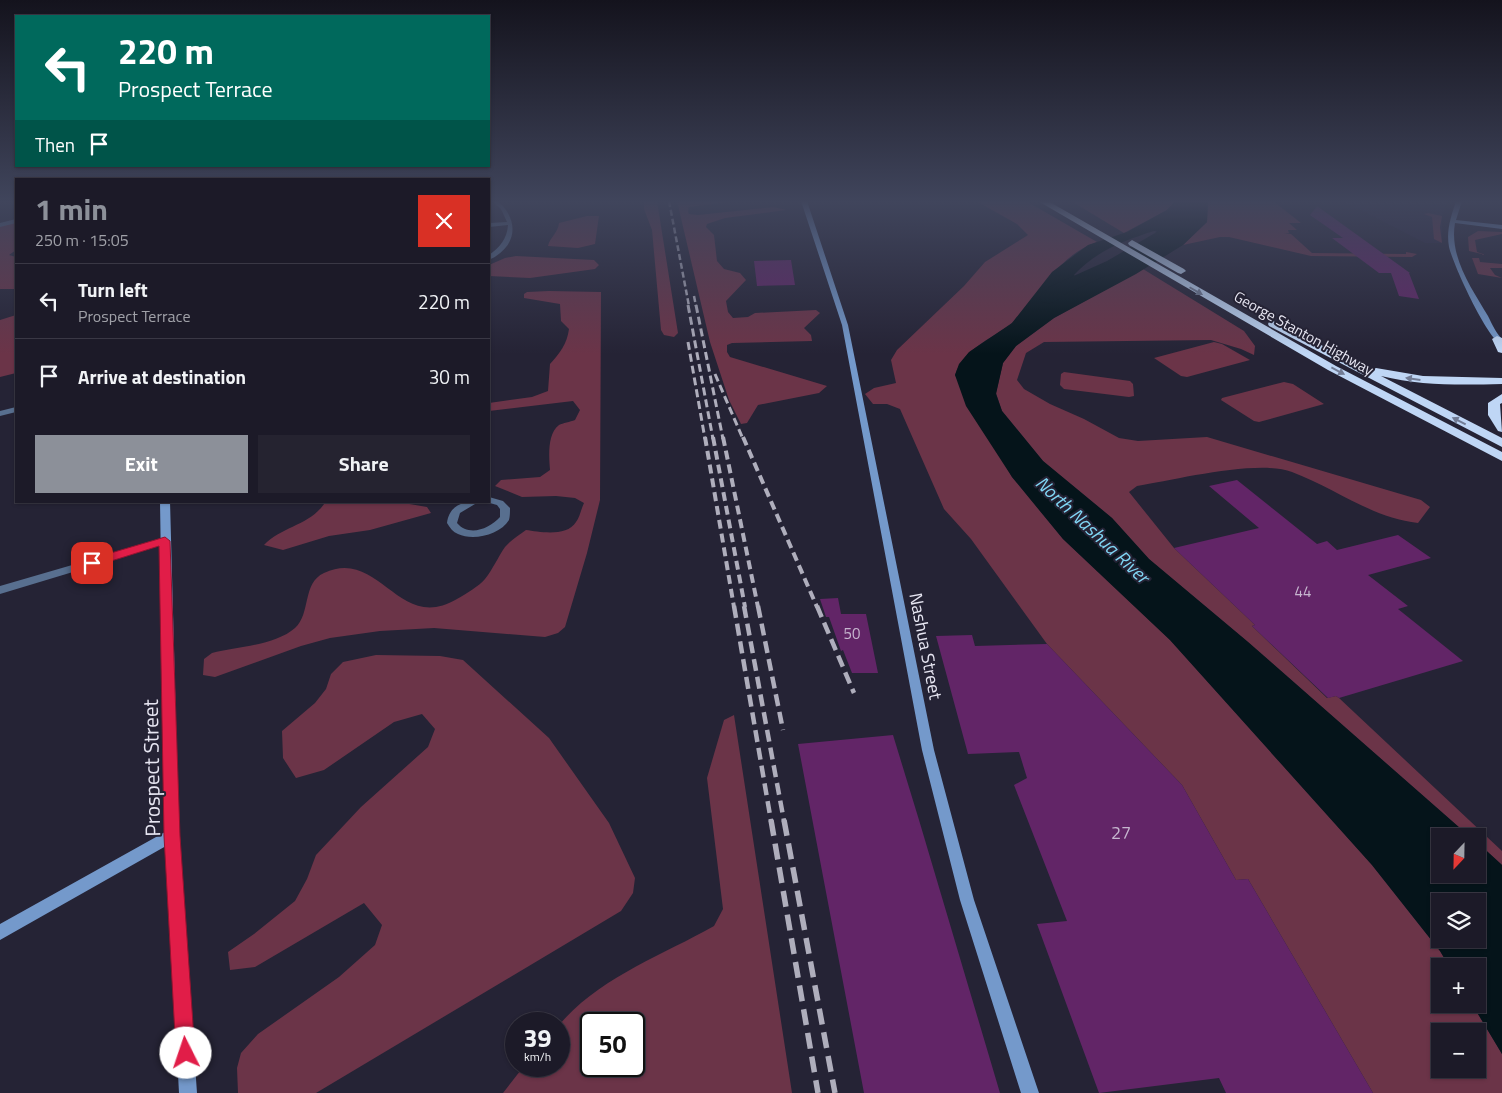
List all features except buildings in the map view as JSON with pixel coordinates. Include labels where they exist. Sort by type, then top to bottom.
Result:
[{"type":"highway","name":"George Stanton Highway","points":[[1128,252],[1332,368],[1502,457]]},
{"type":"highway","name":"George Stanton Highway","points":[[1149,252],[1272,323],[1502,443]]},
{"type":"highway","points":[[1500,341],[1502,350]]},
{"type":"highway","points":[[1335,356],[1383,373],[1409,378],[1450,382],[1500,379]]},
{"type":"highway","points":[[1502,398],[1494,403],[1493,410],[1502,428]]},
{"type":"highway","points":[[1472,441],[1502,462]]},
{"type":"main road","name":"Nashua Street","points":[[822,252],[845,325],[928,750],[945,820],[968,900],[1030,1093]]},
{"type":"main road","points":[[1454,252],[1464,279],[1500,341]]},
{"type":"main road","name":"Prospect Street","points":[[165,503],[172,836],[188,1093]]},
{"type":"main road","points":[[0,932],[172,836]]},
{"type":"street","points":[[0,414],[15,409]]},
{"type":"street","points":[[471,503],[460,508],[453,515],[452,523],[457,529],[466,533],[478,533],[491,530],[505,518],[505,508],[500,503],[490,500]]},
{"type":"street","points":[[0,590],[165,541]]},
{"type":"shaded area","points":[[0,252],[13,252],[9,255],[15,257],[15,289],[0,289]]},
{"type":"shaded area","points":[[654,252],[665,252],[678,333],[674,337],[664,335],[661,330]]},
{"type":"shaded area","points":[[689,252],[716,252],[717,261],[724,269],[740,273],[746,280],[726,301],[728,312],[733,318],[748,317],[755,313],[816,310],[820,313],[804,328],[811,335],[812,341],[732,343],[727,345],[727,352],[730,357],[827,386],[819,393],[758,405],[747,423],[741,424],[729,400],[710,342]]},
{"type":"shaded area","points":[[1001,252],[1078,252],[1057,269],[1011,324],[971,351],[959,366],[955,375],[1012,477],[1063,539],[1170,640],[1372,865],[1431,940],[1431,948],[1438,948],[1440,951],[1444,958],[1431,958],[1431,1013],[1477,1013],[1483,1023],[1431,1023],[1431,1078],[1486,1078],[1486,1027],[1502,1054],[1502,1093],[1373,1093],[1248,879],[1236,880],[1182,785],[1047,644],[971,539],[944,509],[900,409],[887,404],[873,404],[865,394],[874,388],[896,383],[891,360],[897,350],[964,286],[985,262]]},
{"type":"shaded area","points":[[1294,252],[1406,254],[1406,252],[1417,254],[1412,257],[1311,256]]},
{"type":"shaded area","points":[[516,256],[594,260],[599,265],[595,269],[530,278],[490,276],[490,265],[505,258]]},
{"type":"shaded area","points":[[1472,258],[1479,258],[1480,262],[1502,264],[1502,268],[1490,268],[1495,275],[1502,278],[1478,274]]},
{"type":"shaded area","points":[[1143,269],[1244,331],[1255,346],[1254,355],[1211,340],[1044,342],[1026,353],[1017,380],[1024,389],[1119,438],[1138,441],[1207,437],[1421,500],[1430,507],[1418,523],[1401,520],[1369,509],[1292,472],[1259,468],[1216,472],[1137,486],[1129,492],[1174,548],[1255,625],[1252,626],[1327,698],[1336,696],[1339,698],[1477,828],[1460,828],[1248,642],[1149,559],[1112,518],[1043,461],[1002,411],[996,393],[1003,363],[1016,346],[1054,318]]},
{"type":"shaded area","points":[[527,292],[601,292],[600,500],[587,553],[565,627],[558,633],[545,637],[434,628],[380,631],[330,638],[301,646],[215,677],[203,675],[204,659],[212,653],[267,642],[287,634],[295,628],[303,615],[312,584],[324,573],[343,568],[360,571],[404,599],[419,606],[437,607],[457,599],[485,579],[505,547],[526,530],[560,532],[572,527],[579,518],[584,503],[575,498],[556,496],[522,497],[495,486],[501,480],[540,477],[550,470],[549,459],[552,434],[559,425],[575,420],[580,410],[573,401],[490,411],[490,403],[532,397],[548,391],[550,364],[567,339],[569,329],[561,321],[560,304],[524,298],[524,294]]},
{"type":"shaded area","points":[[15,315],[15,373],[0,377],[0,320]]},
{"type":"shaded area","points":[[1214,342],[1222,344],[1250,360],[1187,377],[1181,376],[1154,358]]},
{"type":"shaded area","points":[[1064,372],[1130,381],[1133,384],[1134,396],[1064,389],[1060,385],[1061,374]]},
{"type":"shaded area","points":[[1284,382],[1293,384],[1324,404],[1259,422],[1254,421],[1221,400],[1222,398]]},
{"type":"shaded area","points":[[324,503],[404,503],[427,507],[431,513],[370,530],[329,536],[283,550],[264,545],[279,533],[305,520],[320,509]]},
{"type":"shaded area","points":[[376,655],[440,656],[463,660],[549,738],[609,823],[635,878],[633,893],[621,911],[316,1093],[238,1093],[237,1068],[241,1053],[258,1034],[339,977],[375,945],[382,925],[364,903],[255,967],[230,970],[228,952],[295,901],[307,879],[316,855],[361,807],[428,747],[435,729],[422,714],[394,722],[324,770],[296,778],[283,758],[282,731],[315,703],[326,689],[331,674],[343,662]]},
{"type":"shaded area","points":[[734,715],[792,1093],[503,1093],[515,1077],[570,1077],[570,1013],[575,1008],[612,980],[714,926],[723,909],[707,778],[724,720]]},
{"type":"shaded area","points":[[1486,836],[1502,851],[1502,865],[1486,850]]},
{"type":"water","points":[[1079,252],[1103,252],[1074,275],[1078,279],[1096,279],[1146,252],[1172,252],[1136,274],[1054,318],[1016,346],[1003,363],[996,394],[1002,411],[1043,461],[1112,518],[1149,559],[1248,642],[1460,828],[1431,828],[1431,883],[1486,883],[1486,850],[1502,865],[1502,1054],[1486,1027],[1486,1023],[1483,1023],[1477,1013],[1486,1013],[1486,958],[1444,958],[1438,948],[1486,948],[1486,893],[1431,893],[1431,940],[1372,865],[1170,640],[1063,539],[1012,477],[966,406],[955,375],[959,364],[969,352],[1012,323],[1052,272]]},
{"type":"waterway","name":"North Nashua River","points":[[1049,298],[1056,291],[1114,265],[1136,252]]},
{"type":"railway","points":[[679,252],[689,306]]},
{"type":"railway","points":[[694,296],[696,306]]},
{"type":"railway","points":[[688,305],[713,439]]},
{"type":"railway","points":[[696,305],[723,439]]},
{"type":"railway","points":[[688,342],[705,439]]},
{"type":"railway","points":[[715,374],[743,439]]},
{"type":"railway","points":[[705,437],[734,607]]},
{"type":"railway","points":[[713,437],[745,607]]},
{"type":"railway","points":[[723,437],[758,607]]},
{"type":"railway","points":[[743,437],[817,607]]},
{"type":"railway","points":[[734,606],[771,821]]},
{"type":"railway","points":[[744,606],[784,821]]},
{"type":"railway","points":[[758,606],[783,730]]},
{"type":"railway","points":[[817,606],[854,693]]},
{"type":"railway","points":[[771,820],[818,1093]]},
{"type":"railway","points":[[784,820],[835,1093]]},
{"type":"route","points":[[92,563],[165,541],[172,836],[186,1053]]}]
